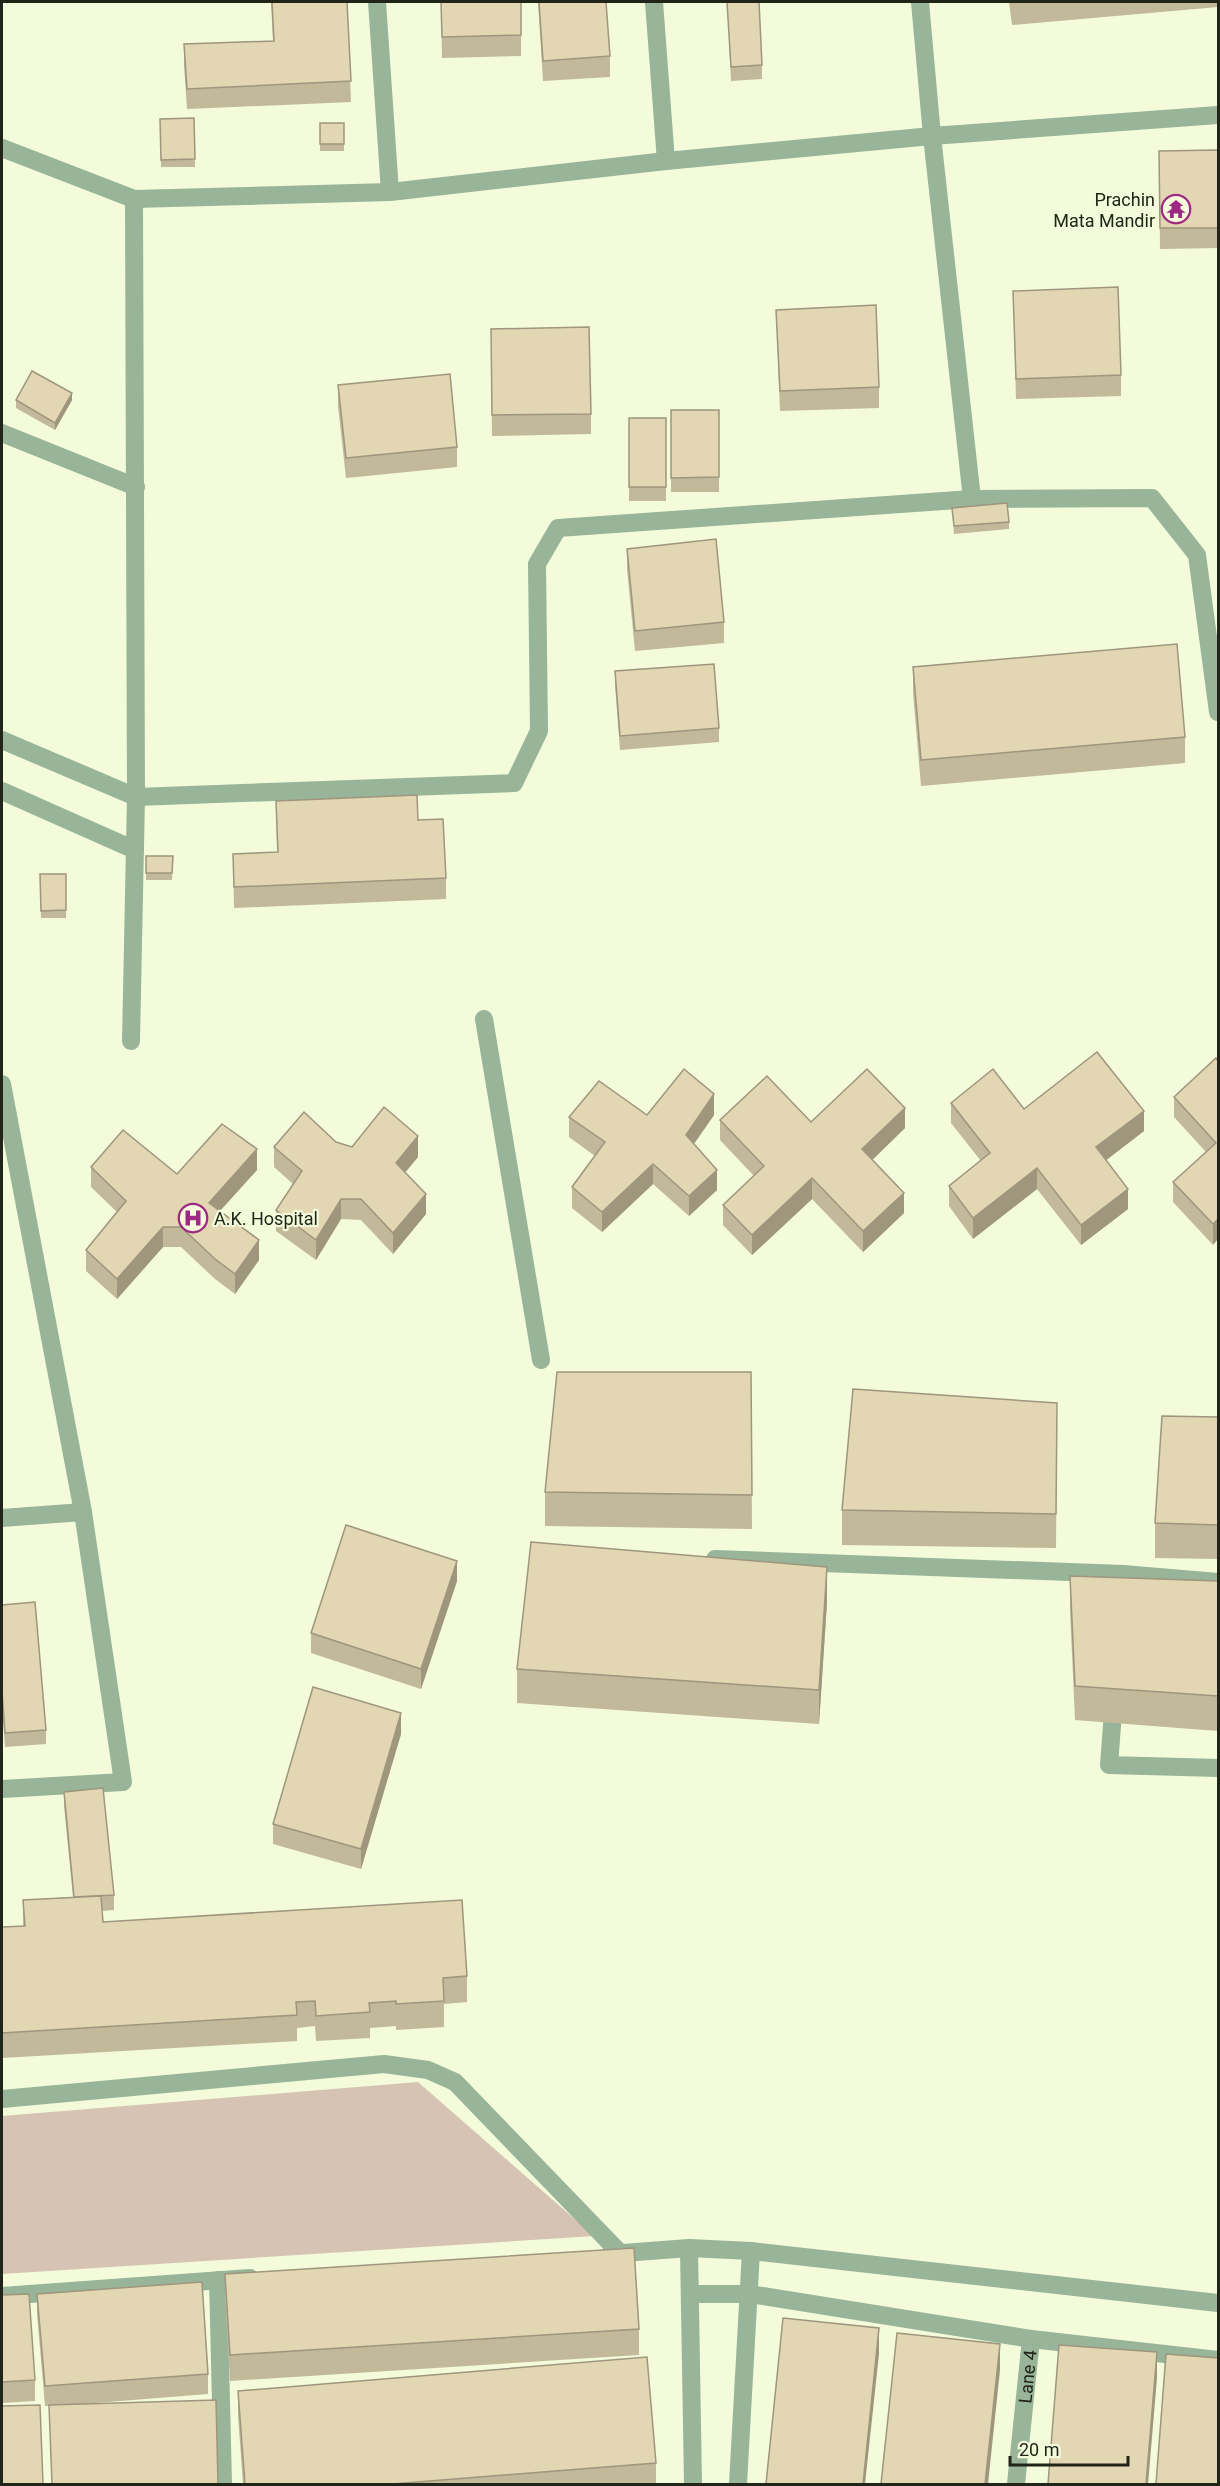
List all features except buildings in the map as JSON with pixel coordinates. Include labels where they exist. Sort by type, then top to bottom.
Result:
[{"type":"street","points":[[377,2],[390,192]]},
{"type":"street","points":[[654,2],[666,161]]},
{"type":"street","points":[[920,2],[932,136],[972,499]]},
{"type":"street","points":[[2,147],[134,199],[390,192],[666,161],[932,136],[1218,116]]},
{"type":"street","points":[[131,1041],[136,797],[134,199]]},
{"type":"street","points":[[2,433],[136,487]]},
{"type":"street","points":[[2,740],[136,797],[514,783],[539,731],[537,564],[558,528],[972,499],[1152,498],[1197,555],[1218,712]]},
{"type":"street","points":[[2,790],[135,850]]},
{"type":"street","points":[[484,1019],[542,1360]]},
{"type":"street","points":[[2,1084],[83,1512],[123,1782],[2,1789]]},
{"type":"street","points":[[2,1518],[83,1512]]},
{"type":"street","points":[[692,1558],[1122,1580],[1218,1582]]},
{"type":"street","points":[[1115,1682],[1109,1765],[1218,1768]]},
{"type":"street","points":[[2,2099],[384,2064],[428,2070],[455,2082],[620,2253]]},
{"type":"street","points":[[689,2248],[693,2484]]},
{"type":"street","points":[[597,2254],[689,2248],[751,2251],[1218,2303]]},
{"type":"street","points":[[738,2484],[751,2251]]},
{"type":"street","points":[[2,2296],[265,2277]]},
{"type":"street","points":[[218,2280],[224,2484]]},
{"type":"street","points":[[690,2294],[750,2294],[1031,2339],[1218,2360]]},
{"type":"street","name":"Lane 4","points":[[1016,2484],[1031,2339]]},
{"type":"shaded area","points":[[418,2082],[594,2236],[2,2274],[2,2116]]},
{"type":"place","name":"Prachin Mata Mandir","points":[[1176,209]]},
{"type":"place","name":"A.K. Hospital","points":[[193,1218]]}]
